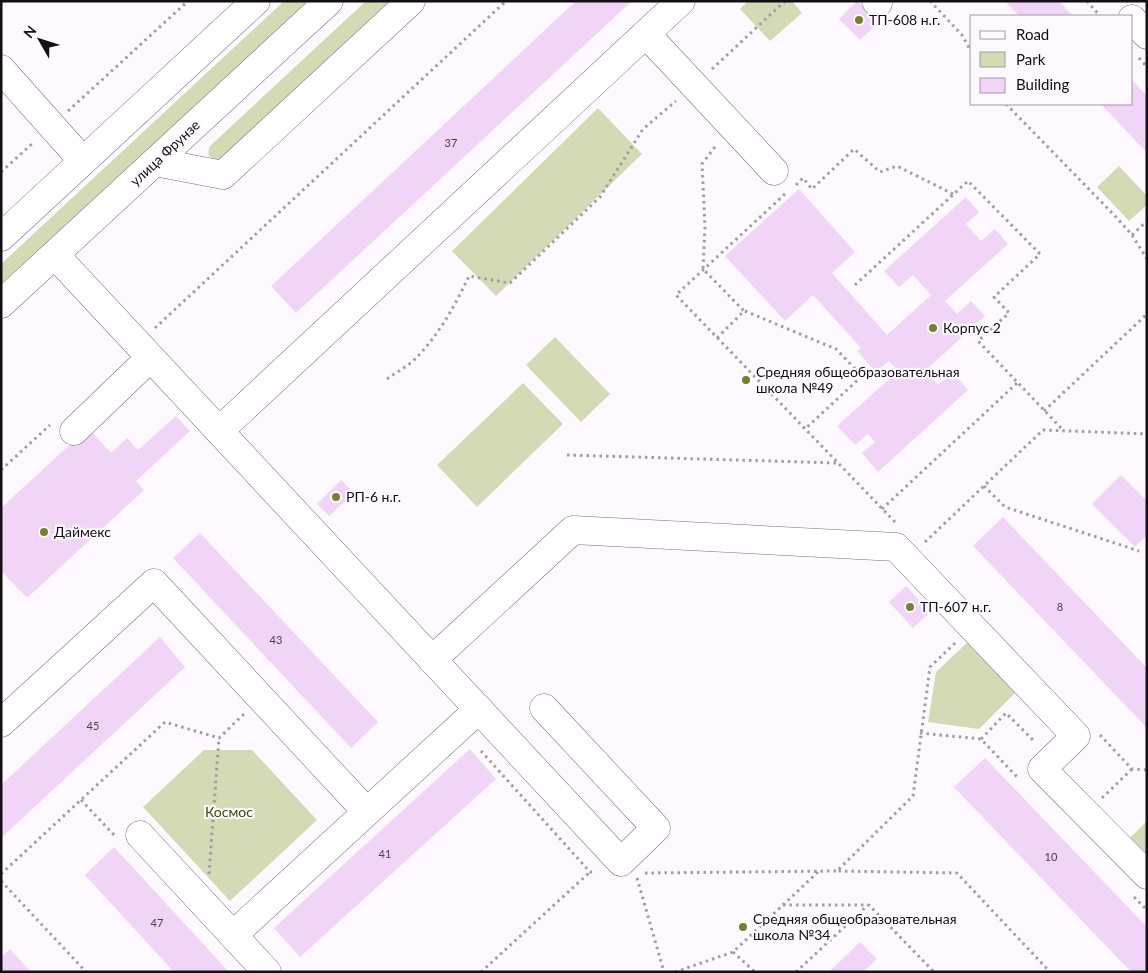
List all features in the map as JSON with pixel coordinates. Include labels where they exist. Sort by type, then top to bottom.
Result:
[{"type":"main road","points":[[1,237],[256,1]]},
{"type":"main road","points":[[156,162],[223,175],[411,1]]},
{"type":"main road","points":[[219,432],[681,1]]},
{"type":"main road","points":[[1116,1],[1128,15]]},
{"type":"main road","name":"улица Фрунзе","points":[[1,304],[328,2]]},
{"type":"main road","points":[[1133,20],[1147,35]]},
{"type":"main road","points":[[646,34],[786,183]]},
{"type":"main road","points":[[1,69],[83,161]]},
{"type":"main road","points":[[55,255],[621,862],[656,828],[544,708]]},
{"type":"main road","points":[[62,428],[144,351]]},
{"type":"main road","points":[[432,660],[573,530],[896,547],[1076,736],[1042,769],[1137,883]]},
{"type":"main road","points":[[3,717],[154,583],[367,812]]},
{"type":"main road","points":[[233,935],[479,709]]},
{"type":"main road","points":[[140,835],[267,972]]},
{"type":"path","points":[[1,172],[188,1]]},
{"type":"path","points":[[144,351],[506,1]]},
{"type":"path","points":[[387,379],[412,361],[428,343],[454,308],[469,276],[510,283],[600,197],[643,129],[694,86],[785,1]]},
{"type":"path","points":[[930,1],[962,34],[970,49]]},
{"type":"path","points":[[1087,1],[1099,15]]},
{"type":"path","points":[[1007,105],[1117,218],[1132,235],[1147,259]]},
{"type":"path","points":[[731,126],[702,164],[705,227],[703,269],[744,311],[836,349],[862,376],[805,429]]},
{"type":"path","points":[[676,295],[786,183],[802,178],[812,189],[854,148],[880,172],[897,166],[953,194]]},
{"type":"path","points":[[855,285],[968,181],[1040,254],[994,296],[1009,313],[978,341],[1063,430]]},
{"type":"path","points":[[1132,235],[1147,221]]},
{"type":"path","points":[[717,338],[744,311]]},
{"type":"path","points":[[1044,411],[1147,314]]},
{"type":"path","points":[[882,509],[1017,383]]},
{"type":"path","points":[[1,470],[62,428]]},
{"type":"path","points":[[919,547],[1042,430],[1147,434]]},
{"type":"path","points":[[567,455],[838,463]]},
{"type":"path","points":[[984,486],[1005,507],[1138,551]]},
{"type":"path","points":[[837,871],[913,796],[930,666],[973,627]]},
{"type":"path","points":[[201,900],[207,894],[219,738],[261,698]]},
{"type":"path","points":[[980,739],[1006,713],[1039,746],[1063,722]]},
{"type":"path","points":[[1,874],[165,722],[219,738]]},
{"type":"path","points":[[920,733],[980,739],[1022,781]]},
{"type":"path","points":[[479,749],[590,872]]},
{"type":"path","points":[[1132,769],[1147,770]]},
{"type":"path","points":[[645,873],[837,871],[957,873],[1050,972]]},
{"type":"path","points":[[481,972],[590,872],[599,872]]},
{"type":"path","points":[[675,972],[733,952],[818,872]]},
{"type":"path","points":[[635,873],[664,972]]},
{"type":"path","points":[[1,881],[86,972]]},
{"type":"path","points":[[1137,883],[1147,910]]},
{"type":"path","points":[[783,905],[869,905],[934,972]]},
{"type":"path","points":[[796,972],[869,905]]},
{"type":"path","points":[[733,952],[755,972]]},
{"type":"green space","points":[[284,1],[311,1],[1,287],[1,264]]},
{"type":"green space","points":[[366,1],[392,1],[222,159],[212,159],[208,152],[210,146]]},
{"type":"green space","points":[[748,1],[792,1],[802,13],[770,41],[740,9]]},
{"type":"green space","points":[[598,108],[642,154],[496,296],[452,251]]},
{"type":"green space","points":[[1119,166],[1147,196],[1147,205],[1129,221],[1097,187]]},
{"type":"green space","points":[[555,337],[610,394],[581,422],[526,365]]},
{"type":"green space","points":[[523,383],[563,424],[477,507],[437,465]]},
{"type":"green space","points":[[970,640],[1017,691],[979,729],[928,722],[936,672]]},
{"type":"green space","name":"Космос","points":[[204,750],[252,750],[317,820],[230,901],[143,807]]},
{"type":"green space","points":[[1147,821],[1147,861],[1127,841]]},
{"type":"building","points":[[576,1],[632,1],[296,313],[271,286]]},
{"type":"building","name":"ТП-608 н.г.","points":[[857,1],[879,22],[860,40],[839,19]]},
{"type":"building","points":[[1005,1],[1059,1],[1072,15],[1018,15]]},
{"type":"building","points":[[1133,81],[1147,96],[1147,153],[1102,105],[1133,105]]},
{"type":"building","name":"Корпус 2","points":[[799,189],[855,252],[832,273],[887,335],[931,295],[913,275],[899,287],[884,271],[966,197],[979,212],[966,224],[981,241],[995,229],[1008,244],[945,301],[957,314],[971,301],[985,316],[925,371],[938,385],[953,373],[968,390],[878,472],[862,453],[875,442],[868,434],[855,445],[837,426],[898,371],[889,361],[876,372],[857,351],[861,348],[813,295],[785,321],[725,256]]},
{"type":"building","points":[[176,416],[190,431],[136,481],[144,490],[27,598],[1,571],[1,508],[88,428],[111,453],[127,438],[138,450]]},
{"type":"building","points":[[1121,475],[1147,501],[1147,535],[1135,547],[1092,504]]},
{"type":"building","name":"РП-6 н.г.","points":[[341,480],[354,493],[329,516],[317,504]]},
{"type":"building","points":[[1003,517],[1147,668],[1147,728],[973,546]]},
{"type":"building","points":[[200,533],[378,722],[351,748],[173,558]]},
{"type":"building","name":"ТП-607 н.г.","points":[[906,586],[930,612],[913,628],[889,602]]},
{"type":"building","points":[[160,637],[185,667],[1,838],[1,785]]},
{"type":"building","points":[[470,749],[496,779],[300,957],[274,928]]},
{"type":"building","points":[[985,758],[1147,927],[1147,968],[1143,972],[1131,972],[954,787]]},
{"type":"building","points":[[114,847],[229,972],[174,972],[85,875]]},
{"type":"building","points":[[860,942],[877,959],[863,972],[829,972]]},
{"type":"building","points":[[10,949],[31,972],[1,972],[1,957]]},
{"type":"place","name":"ТП-608 н.г.","points":[[859,20]]},
{"type":"place","name":"Корпус 2","points":[[933,328]]},
{"type":"place","name":"Средняя общеобразовательная школа №49","points":[[746,380]]},
{"type":"place","name":"РП-6 н.г.","points":[[336,497]]},
{"type":"place","name":"Даймекс","points":[[44,532]]},
{"type":"place","name":"ТП-607 н.г.","points":[[910,607]]},
{"type":"place","name":"Средняя общеобразовательная школа №34","points":[[743,927]]}]
